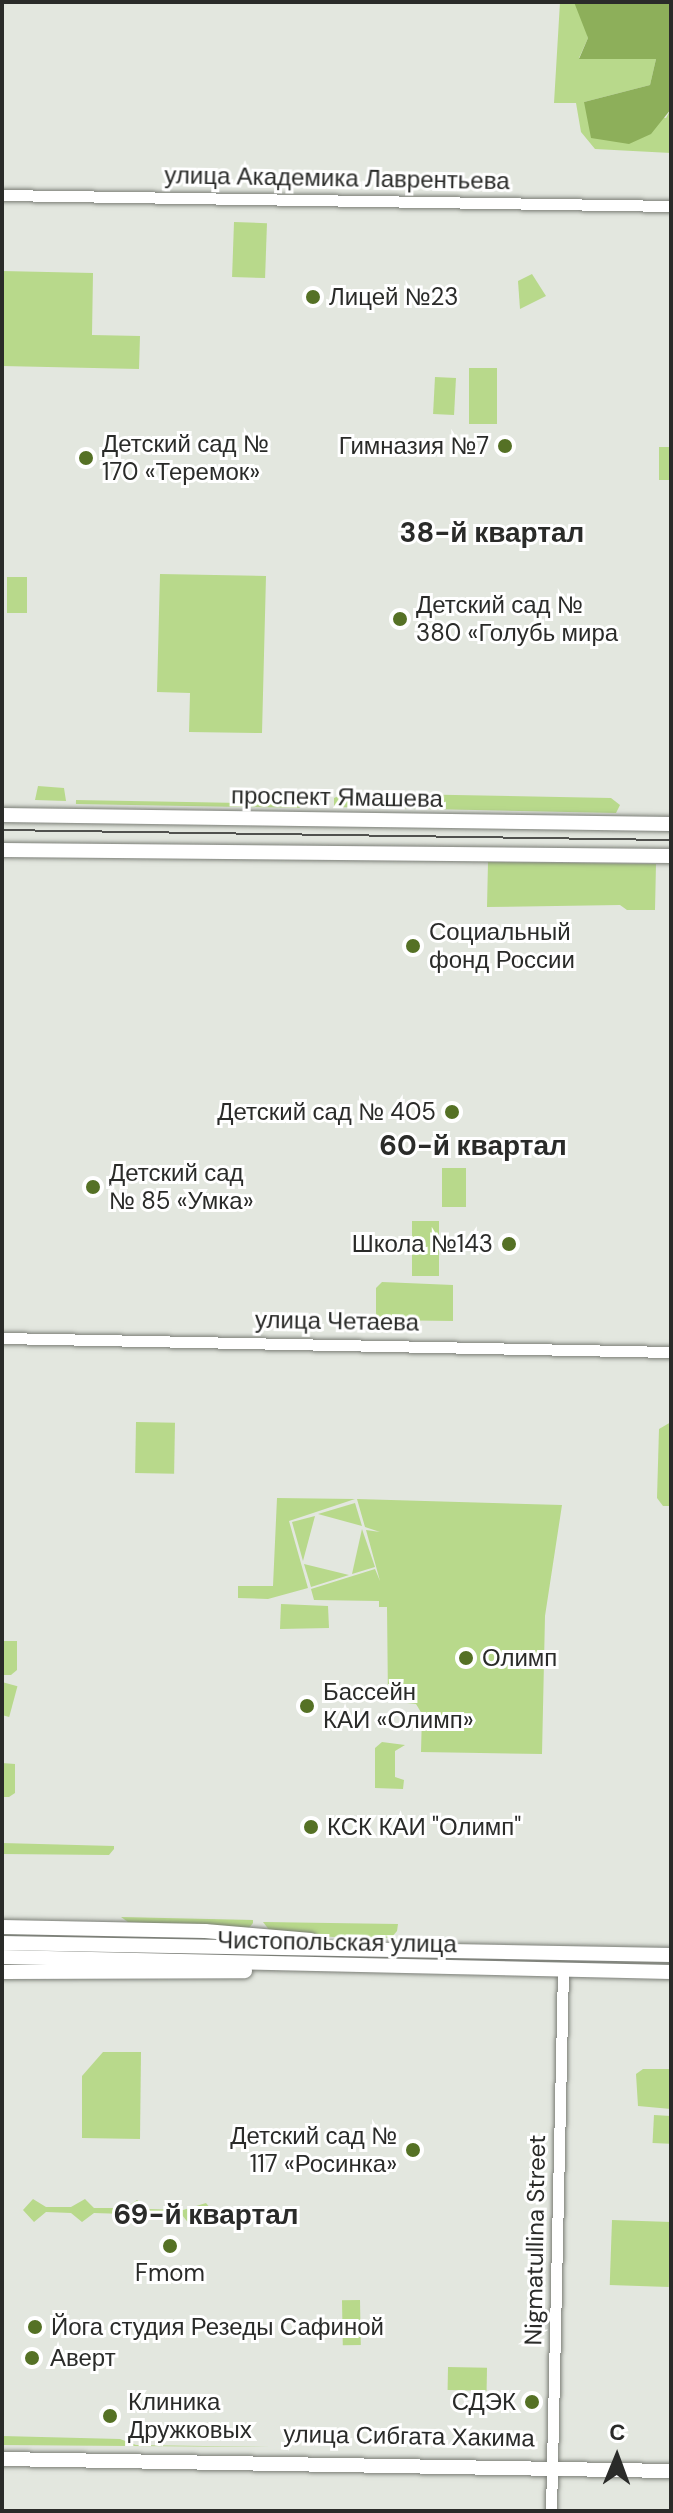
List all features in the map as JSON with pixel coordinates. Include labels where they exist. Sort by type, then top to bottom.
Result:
[{"type":"main road","name":"проспект Ямашева","points":[[2,815],[671,824]]},
{"type":"main road","points":[[2,850],[671,856]]},
{"type":"main road","points":[[2,1927],[238,1932],[367,1949]]},
{"type":"main road","name":"Чистопольская улица","points":[[2,1943],[671,1955]]},
{"type":"main road","name":"Чистопольская улица","points":[[2,1957],[671,1972]]},
{"type":"main road","points":[[2,1972],[280,1971],[304,1963]]},
{"type":"main road","name":"улица Сибгата Хакима","points":[[2,2450],[671,2471]]},
{"type":"main road","name":"улица Сибгата Хакима","points":[[2,2459],[552,2465],[671,2463]]},
{"type":"street","name":"улица Академика Лаврентьева","points":[[2,195],[671,206]]},
{"type":"street","name":"улица Четаева","points":[[2,1338],[671,1352]]},
{"type":"street","name":"Nigmatullina Street","points":[[551,2511],[563,1970]]},
{"type":"shaded area","points":[[560,2],[574,2],[584,19],[588,38],[579,58],[656,59],[650,85],[584,102],[666,118],[671,109],[671,153],[595,149],[581,132],[576,103],[554,103]]},
{"type":"shaded area","points":[[574,2],[671,2],[671,109],[651,134],[629,144],[591,138],[584,102],[650,85],[656,59],[579,59],[588,38]]},
{"type":"shaded area","points":[[234,222],[267,223],[265,278],[232,277]]},
{"type":"shaded area","points":[[2,271],[93,273],[92,335],[140,336],[139,369],[2,366]]},
{"type":"shaded area","points":[[532,274],[546,296],[520,309],[518,281]]},
{"type":"shaded area","points":[[469,368],[497,368],[497,424],[469,424]]},
{"type":"shaded area","points":[[435,377],[456,378],[454,415],[433,414]]},
{"type":"shaded area","points":[[659,447],[671,447],[671,480],[659,480]]},
{"type":"shaded area","points":[[160,574],[266,576],[262,733],[189,732],[190,693],[157,692]]},
{"type":"shaded area","points":[[7,577],[27,577],[27,613],[7,613]]},
{"type":"shaded area","points":[[38,786],[64,788],[66,801],[35,800]]},
{"type":"shaded area","points":[[345,793],[611,798],[620,805],[616,813],[334,807],[334,798]]},
{"type":"shaded area","points":[[76,800],[300,804],[300,808],[76,804]]},
{"type":"shaded area","points":[[488,862],[656,864],[655,910],[627,910],[620,905],[487,907]]},
{"type":"shaded area","points":[[442,1168],[466,1168],[466,1207],[442,1207]]},
{"type":"shaded area","points":[[412,1221],[439,1221],[439,1276],[412,1276]]},
{"type":"shaded area","points":[[382,1282],[453,1285],[453,1321],[376,1320],[376,1288]]},
{"type":"shaded area","points":[[136,1422],[175,1423],[174,1474],[135,1473]]},
{"type":"shaded area","points":[[671,1422],[671,1506],[663,1506],[657,1498],[659,1429]]},
{"type":"shaded area","points":[[277,1498],[355,1499],[289,1521],[308,1588],[268,1599],[238,1598],[238,1586],[273,1586]]},
{"type":"shaded area","name":"Олимп","points":[[357,1499],[562,1505],[545,1616],[542,1754],[421,1752],[422,1714],[416,1704],[388,1701],[387,1607],[379,1607],[379,1601],[314,1600],[311,1589],[375,1569],[380,1581],[366,1530],[380,1532],[365,1527]]},
{"type":"shaded area","points":[[355,1503],[362,1526],[318,1514]]},
{"type":"shaded area","points":[[315,1516],[303,1561],[292,1522]]},
{"type":"shaded area","points":[[362,1529],[375,1567],[352,1574]]},
{"type":"shaded area","points":[[304,1564],[349,1575],[311,1587]]},
{"type":"shaded area","points":[[281,1604],[328,1606],[329,1628],[280,1629]]},
{"type":"shaded area","points":[[2,1641],[17,1641],[17,1670],[11,1675],[2,1675]]},
{"type":"shaded area","points":[[2,1682],[17,1686],[9,1717],[2,1715]]},
{"type":"shaded area","points":[[382,1742],[405,1745],[395,1751],[395,1777],[404,1780],[403,1789],[375,1788],[375,1748]]},
{"type":"shaded area","points":[[2,1763],[15,1764],[15,1793],[9,1797],[2,1797]]},
{"type":"shaded area","points":[[2,1843],[114,1846],[114,1849],[109,1855],[2,1854]]},
{"type":"shaded area","points":[[121,1917],[253,1920],[253,1923],[249,1928],[205,1927],[128,1922]]},
{"type":"shaded area","points":[[263,1922],[398,1924],[391,1938],[270,1931]]},
{"type":"shaded area","points":[[103,2052],[141,2052],[140,2139],[82,2138],[82,2076]]},
{"type":"shaded area","points":[[643,2069],[671,2069],[671,2109],[638,2106],[636,2074]]},
{"type":"shaded area","points":[[654,2115],[671,2116],[670,2144],[653,2143]]},
{"type":"shaded area","points":[[33,2199],[46,2207],[71,2207],[85,2199],[94,2208],[125,2208],[137,2200],[148,2209],[183,2210],[206,2203],[215,2214],[203,2226],[190,2225],[182,2215],[148,2215],[136,2223],[125,2214],[94,2213],[82,2222],[71,2213],[46,2212],[34,2222],[23,2210]]},
{"type":"shaded area","points":[[612,2220],[671,2222],[669,2287],[610,2285]]},
{"type":"shaded area","points":[[342,2300],[360,2300],[361,2345],[343,2345]]},
{"type":"shaded area","points":[[448,2367],[487,2368],[487,2391],[448,2390]]},
{"type":"shaded area","points":[[2,2436],[120,2439],[136,2445],[270,2447],[2,2445]]},
{"type":"tram line","points":[[2,830],[671,840]]},
{"type":"place","name":"Лицей №23","points":[[313,297]]},
{"type":"place","name":"Гимназия №7","points":[[505,446]]},
{"type":"place","name":"Детский сад № 170 «Теремок»","points":[[86,458]]},
{"type":"place","name":"Детский сад № 380 «Голубь мира","points":[[400,619]]},
{"type":"place","name":"Социальный фонд России","points":[[413,946]]},
{"type":"place","name":"Детский сад № 405","points":[[452,1112]]},
{"type":"place","name":"Детский сад № 85 «Умка»","points":[[93,1187]]},
{"type":"place","name":"Школа №143","points":[[509,1244]]},
{"type":"place","name":"Олимп","points":[[466,1658]]},
{"type":"place","name":"Бассейн КАИ «Олимп»","points":[[307,1706]]},
{"type":"place","name":"КСК КАИ \"Олимп\"","points":[[311,1827]]},
{"type":"place","name":"Детский сад № 117 «Росинка»","points":[[413,2150]]},
{"type":"place","name":"Fmom","points":[[170,2246]]},
{"type":"place","name":"Йога студия Резеды Сафиной","points":[[35,2327]]},
{"type":"place","name":"Аверт","points":[[32,2358]]},
{"type":"place","name":"СДЭК","points":[[532,2402]]},
{"type":"place","name":"Клиника Дружковых","points":[[110,2416]]},
{"type":"district","name":"38-й квартал","points":[[492,533]]},
{"type":"district","name":"60-й квартал","points":[[473,1146]]},
{"type":"district","name":"69-й квартал","points":[[206,2215]]}]
